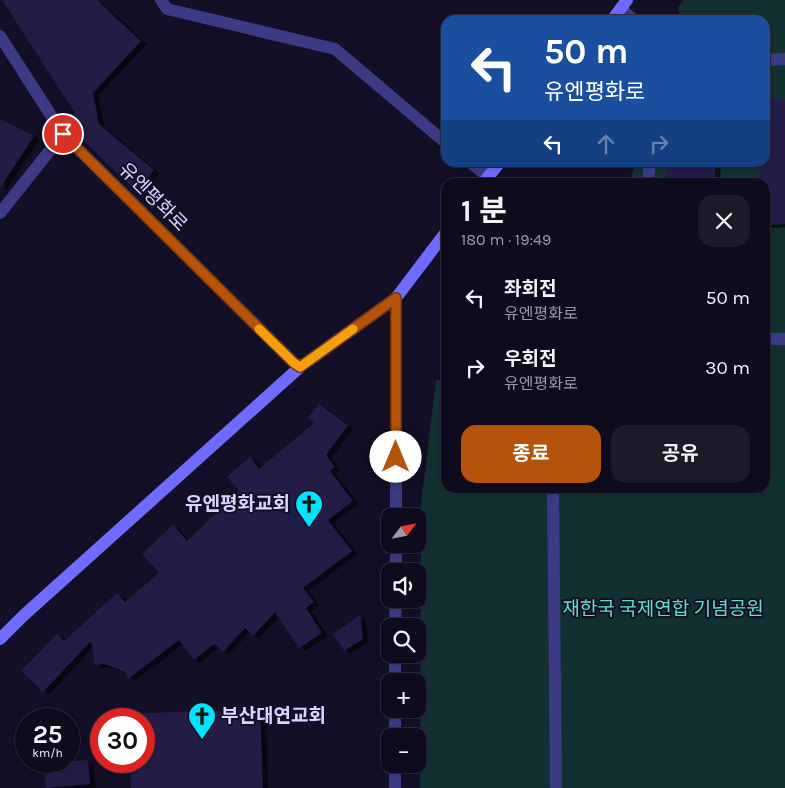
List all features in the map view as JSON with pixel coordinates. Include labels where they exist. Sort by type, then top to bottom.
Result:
[{"type":"main road","points":[[616,15],[624,4]]},
{"type":"main road","points":[[488,178],[496,167]]},
{"type":"main road","points":[[0,639],[23,616],[300,367],[396,298],[441,239]]},
{"type":"street","points":[[161,0],[167,9],[335,49],[441,139]]},
{"type":"street","points":[[624,4],[631,15]]},
{"type":"street","name":"유엔평화로","points":[[0,36],[63,134],[300,367]]},
{"type":"street","points":[[770,60],[785,59]]},
{"type":"street","points":[[0,213],[63,134]]},
{"type":"street","points":[[474,167],[484,178]]},
{"type":"street","points":[[396,298],[396,508]]},
{"type":"street","points":[[770,338],[785,339]]},
{"type":"street","points":[[553,493],[556,788]]},
{"type":"street","points":[[396,773],[396,788]]},
{"type":"green space","name":"재한국 국제연합 기념공원","points":[[684,0],[785,0],[785,788],[420,788],[420,773],[426,773],[426,728],[420,728],[420,718],[426,718],[426,673],[420,673],[420,663],[426,663],[426,618],[421,618],[421,608],[426,608],[426,563],[421,563],[421,553],[426,553],[426,508],[421,508],[421,505],[436,380],[441,380],[441,493],[770,493],[770,178],[630,178],[635,167],[770,167],[770,15],[679,15],[678,8]]},
{"type":"building","points":[[2,0],[97,0],[141,41],[93,93],[99,124],[154,170],[137,192],[84,141],[72,116],[75,113]]},
{"type":"building","points":[[770,100],[785,100],[785,224],[770,225],[770,178],[760,178],[759,167],[770,167]]},
{"type":"building","points":[[0,119],[34,136],[0,188]]},
{"type":"building","points":[[666,167],[715,167],[715,178],[667,178]]},
{"type":"building","points":[[319,404],[348,425],[326,455],[335,467],[330,471],[353,501],[328,520],[352,551],[303,588],[314,602],[306,608],[322,633],[299,648],[275,612],[253,636],[245,628],[223,652],[214,644],[194,660],[179,640],[128,679],[125,672],[104,664],[95,665],[91,641],[43,692],[21,671],[57,634],[64,641],[117,593],[125,602],[159,573],[142,554],[173,525],[187,541],[239,491],[227,477],[250,457],[259,469],[314,423],[308,418]]},
{"type":"building","points":[[360,615],[363,639],[344,651],[333,634]]},
{"type":"building","name":"부산대연교회","points":[[260,709],[263,788],[131,788],[130,773],[155,773],[155,713]]},
{"type":"building","points":[[88,760],[90,784],[46,788],[45,773],[80,773],[80,761]]},
{"type":"slow traffic","points":[[259,329],[300,367],[353,329]]},
{"type":"place","name":"유엔평화교회","points":[[309,528]]},
{"type":"place","name":"부산대연교회","points":[[202,740]]},
{"type":"route","points":[[63,134],[300,367],[396,298],[396,457]]}]
